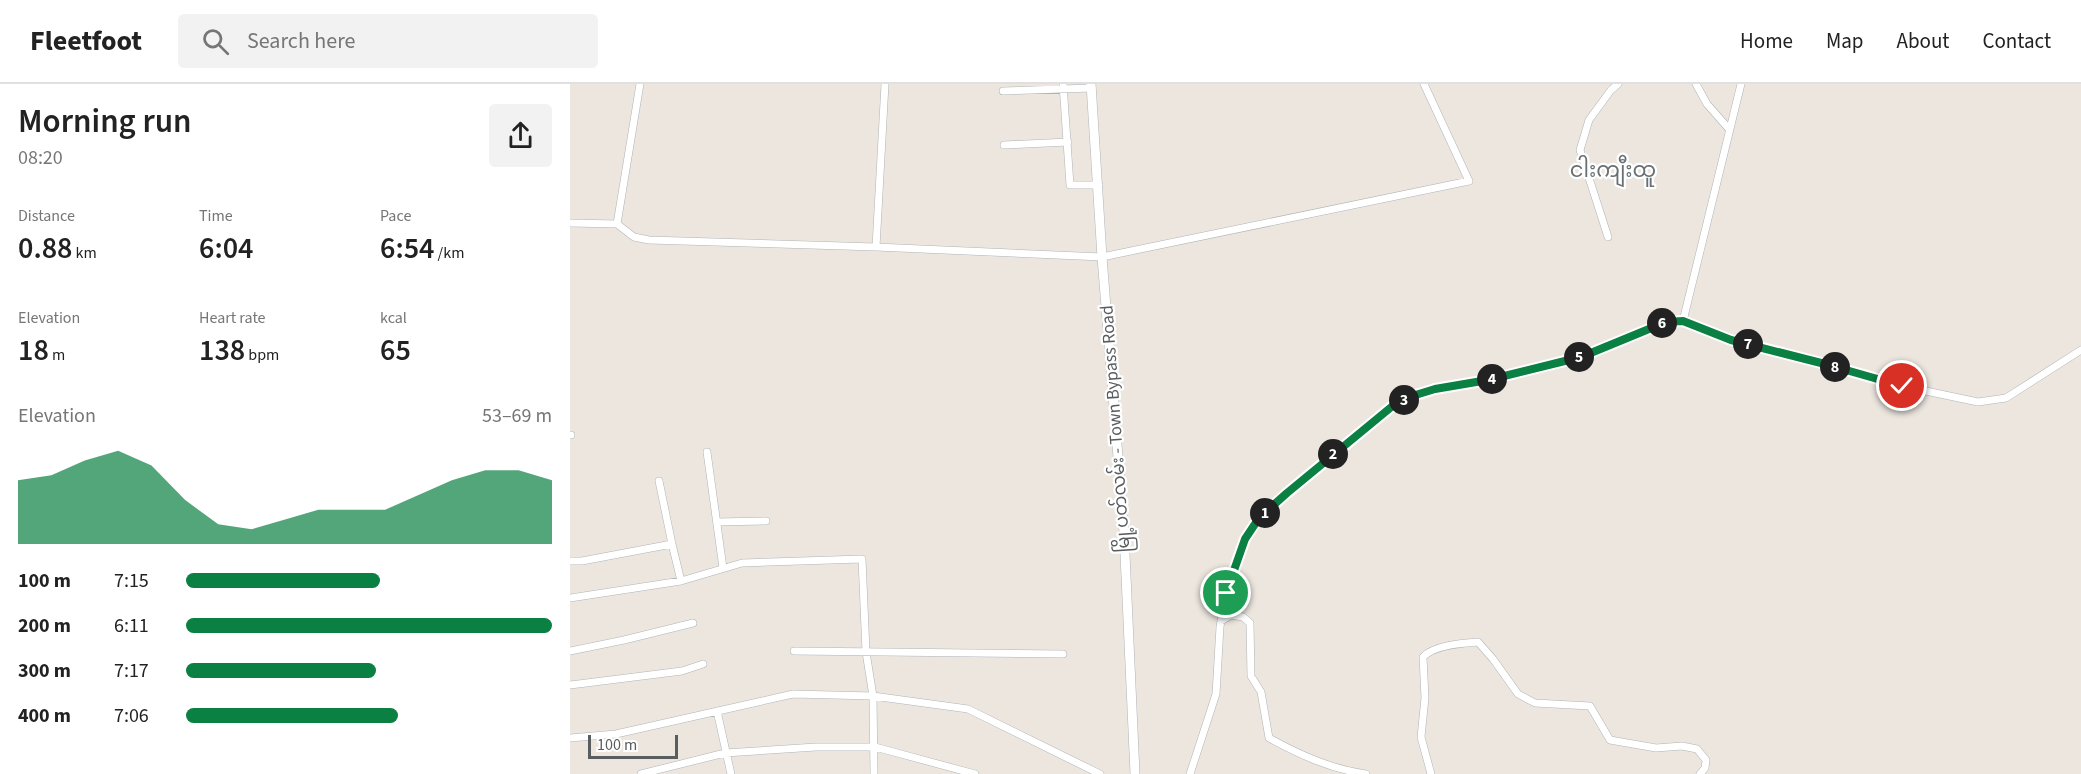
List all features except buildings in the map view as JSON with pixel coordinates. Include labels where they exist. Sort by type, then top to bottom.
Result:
[{"type":"main road","name":"မြို့ပတ်လမ်း - Town Bypass Road","points":[[1092,86],[1102,257],[1124,532],[1136,774]]},
{"type":"street","points":[[617,224],[640,84]]},
{"type":"street","points":[[876,247],[885,84]]},
{"type":"street","points":[[570,224],[617,224],[634,237],[649,240],[1102,257],[1469,181],[1424,84]]},
{"type":"street","points":[[1608,237],[1580,150],[1589,120],[1618,84]]},
{"type":"street","points":[[1696,84],[1707,104],[1729,129]]},
{"type":"street","points":[[1683,321],[1741,84]]},
{"type":"street","points":[[1003,91],[1092,86]]},
{"type":"street","points":[[1063,87],[1070,185],[1098,185]]},
{"type":"street","points":[[1004,145],[1068,142]]},
{"type":"street","points":[[1190,774],[1216,694],[1221,621],[1226,593],[1245,539],[1259,518],[1287,493],[1395,404],[1409,397],[1435,389],[1488,380],[1581,357],[1666,322],[1683,321],[1731,340],[1902,386],[1978,402],[2006,398],[2081,350]]},
{"type":"street","points":[[707,452],[723,568]]},
{"type":"street","points":[[658,481],[681,581]]},
{"type":"street","points":[[717,522],[766,521]]},
{"type":"street","points":[[570,561],[582,561],[672,544]]},
{"type":"street","points":[[570,598],[681,581],[742,563],[862,559],[866,652],[873,696],[874,774]]},
{"type":"street","points":[[1221,621],[1231,615],[1243,617],[1250,623],[1251,676],[1261,692],[1269,738],[1315,761],[1366,774]]},
{"type":"street","points":[[570,651],[693,622]]},
{"type":"street","points":[[1431,774],[1421,737],[1425,698],[1423,657],[1427,653],[1459,643],[1478,642],[1494,659],[1518,694],[1535,703],[1590,706],[1610,740],[1656,748],[1682,746],[1697,749],[1706,760],[1705,768],[1700,774]]},
{"type":"street","points":[[794,651],[1063,654]]},
{"type":"street","points":[[570,685],[682,671],[703,664]]},
{"type":"street","points":[[570,738],[616,734],[793,694],[873,696],[968,709],[1100,774]]},
{"type":"street","points":[[717,711],[731,774]]},
{"type":"street","points":[[641,774],[725,753],[816,747],[875,747],[975,774]]},
{"type":"district","name":"ငါးကျီးထူ","points":[[1613,170]]},
{"type":"route","points":[[1226,593],[1245,539],[1259,518],[1395,404],[1435,389],[1488,380],[1581,357],[1666,322],[1683,321],[1731,340],[1902,386]]}]
